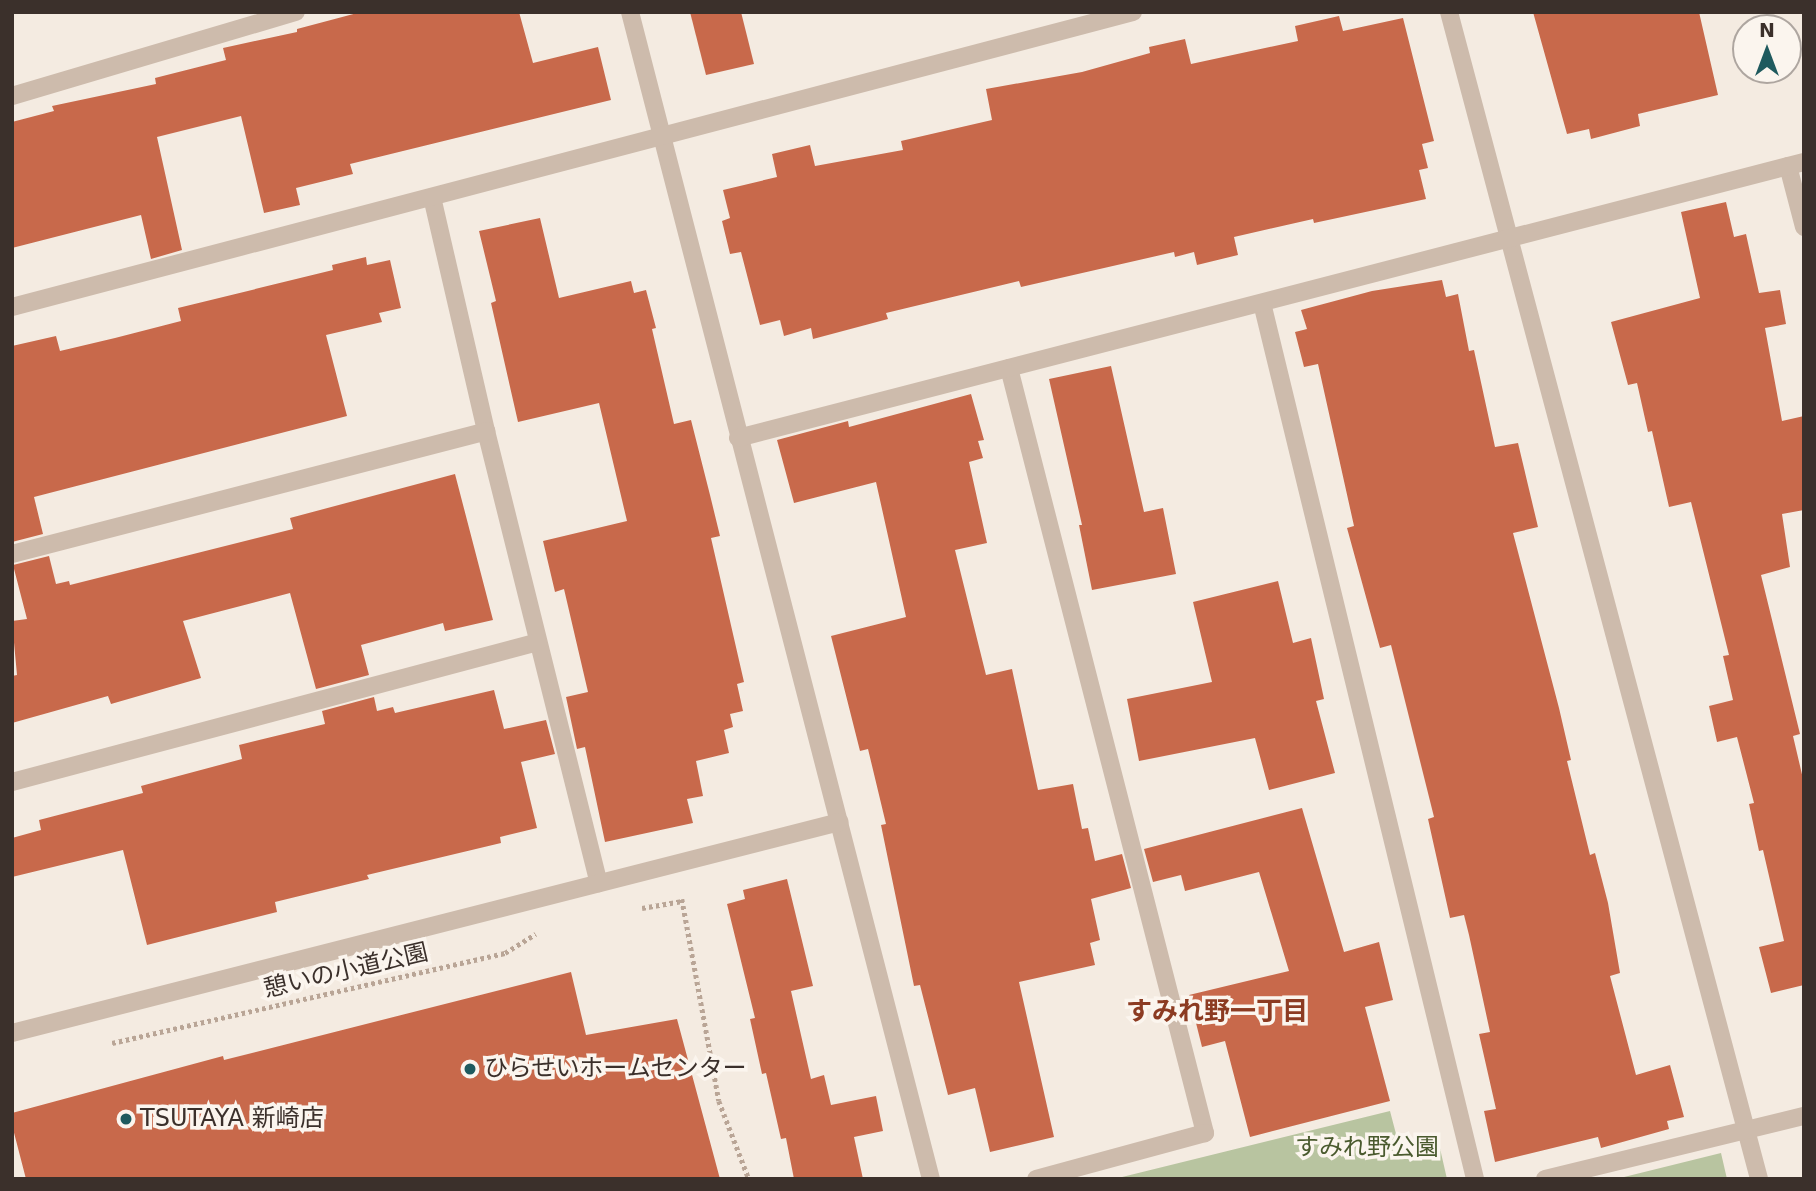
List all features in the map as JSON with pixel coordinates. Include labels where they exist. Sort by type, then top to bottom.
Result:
[{"type":"street","points":[[12,96],[296,12]]},
{"type":"street","points":[[630,12],[931,1179]]},
{"type":"street","points":[[12,307],[1133,12]]},
{"type":"street","points":[[1449,12],[1759,1179]]},
{"type":"street","points":[[738,438],[1796,164],[1804,227]]},
{"type":"street","points":[[432,197],[486,431],[599,884]]},
{"type":"street","points":[[1262,303],[1475,1179]]},
{"type":"street","points":[[1009,368],[1205,1133],[1036,1179]]},
{"type":"street","points":[[12,554],[486,431]]},
{"type":"street","points":[[12,782],[538,642]]},
{"type":"street","points":[[12,1033],[840,822]]},
{"type":"street","points":[[1545,1179],[1804,1116]]},
{"type":"path","points":[[668,866],[682,901],[719,1101],[749,1179]]},
{"type":"path","points":[[630,910],[682,901]]},
{"type":"path","name":"憩いの小道公園","points":[[105,1045],[505,953],[540,931]]},
{"type":"green space","name":"すみれ野公園","points":[[1390,1111],[1401,1153],[1439,1144],[1447,1179],[1114,1179]]},
{"type":"green space","points":[[1721,1153],[1727,1179],[1616,1179]]},
{"type":"building","points":[[361,12],[519,12],[533,63],[598,47],[611,100],[350,164],[353,174],[296,188],[300,205],[264,213],[241,116],[157,137],[182,250],[151,259],[141,215],[12,248],[12,122],[54,111],[52,106],[156,84],[155,78],[226,60],[223,48],[297,32],[297,29]]},
{"type":"building","points":[[690,12],[741,12],[754,64],[706,75]]},
{"type":"building","points":[[1533,12],[1699,12],[1718,95],[1638,114],[1640,126],[1591,139],[1589,129],[1567,134]]},
{"type":"building","points":[[1339,16],[1343,31],[1403,18],[1434,141],[1422,144],[1428,168],[1419,170],[1426,199],[1314,223],[1313,219],[1234,237],[1238,255],[1197,265],[1194,252],[1175,257],[1174,252],[1021,287],[1019,281],[886,313],[888,319],[813,339],[811,328],[784,336],[780,320],[760,325],[741,252],[730,254],[722,221],[730,218],[723,190],[777,177],[772,154],[810,145],[815,166],[903,150],[901,141],[992,120],[986,89],[1082,72],[1150,53],[1149,47],[1185,39],[1191,64],[1298,41],[1295,26]]},
{"type":"building","points":[[1726,202],[1734,237],[1746,234],[1759,293],[1780,290],[1786,324],[1765,328],[1782,421],[1804,416],[1804,510],[1782,514],[1790,567],[1761,575],[1800,734],[1793,736],[1804,783],[1804,985],[1771,993],[1759,947],[1784,941],[1763,850],[1759,851],[1749,804],[1754,803],[1737,737],[1717,742],[1709,706],[1733,700],[1723,656],[1729,655],[1691,502],[1669,507],[1652,431],[1648,432],[1637,383],[1628,385],[1611,322],[1700,298],[1681,212]]},
{"type":"building","points":[[540,218],[559,298],[631,281],[634,293],[646,290],[656,328],[652,329],[674,424],[691,420],[710,495],[720,536],[711,538],[744,682],[737,684],[743,711],[730,714],[733,727],[724,730],[729,753],[696,761],[703,796],[687,799],[693,823],[605,842],[585,747],[577,749],[566,697],[588,692],[564,589],[555,592],[543,541],[627,521],[599,403],[518,422],[491,303],[496,301],[479,231]]},
{"type":"building","points":[[366,257],[367,265],[390,260],[401,308],[379,313],[382,322],[326,335],[347,416],[34,497],[43,534],[12,542],[12,346],[56,336],[60,351],[115,338],[181,321],[178,308],[333,270],[332,265]]},
{"type":"building","points":[[1442,280],[1446,297],[1458,294],[1469,351],[1474,350],[1495,447],[1518,443],[1538,527],[1513,533],[1559,708],[1571,760],[1567,761],[1590,855],[1595,853],[1608,903],[1620,973],[1610,976],[1636,1075],[1670,1065],[1684,1117],[1667,1121],[1669,1129],[1601,1148],[1598,1137],[1495,1162],[1484,1111],[1496,1109],[1479,1034],[1490,1032],[1469,935],[1464,915],[1450,918],[1428,819],[1434,817],[1391,645],[1380,648],[1347,528],[1354,526],[1318,364],[1304,367],[1295,332],[1307,329],[1301,310],[1372,291]]},
{"type":"building","points":[[1111,366],[1144,512],[1163,508],[1176,574],[1092,590],[1079,525],[1082,525],[1049,379]]},
{"type":"building","points":[[971,394],[984,440],[978,441],[983,458],[969,462],[987,543],[955,550],[986,675],[1012,669],[1038,790],[1073,784],[1082,829],[1088,828],[1095,861],[1122,854],[1131,888],[1091,899],[1100,940],[1090,943],[1095,965],[1019,982],[1054,1137],[990,1152],[975,1088],[948,1095],[920,985],[914,986],[881,825],[886,824],[868,749],[860,751],[831,636],[906,617],[876,482],[794,503],[777,440],[848,421],[849,427]]},
{"type":"building","points":[[455,474],[493,620],[445,631],[443,623],[361,645],[369,675],[316,689],[290,593],[183,621],[201,678],[111,704],[108,696],[12,723],[12,676],[17,675],[12,621],[27,619],[13,565],[49,556],[56,584],[69,581],[70,585],[293,529],[290,518]]},
{"type":"building","points":[[1278,581],[1293,643],[1311,638],[1324,699],[1316,701],[1335,773],[1269,790],[1255,738],[1139,761],[1127,699],[1212,682],[1193,602]]},
{"type":"building","points":[[494,690],[504,729],[546,720],[555,754],[521,762],[537,828],[500,837],[501,843],[367,875],[369,879],[275,902],[277,912],[147,945],[123,850],[12,877],[12,838],[41,830],[39,820],[143,793],[141,786],[242,759],[239,745],[325,724],[322,711],[374,697],[377,711],[393,707],[395,713]]},
{"type":"building","points":[[1302,808],[1344,952],[1379,942],[1393,1000],[1365,1007],[1390,1101],[1250,1137],[1225,1041],[1202,1047],[1189,995],[1289,971],[1259,872],[1185,891],[1181,875],[1153,882],[1144,849]]},
{"type":"building","points":[[787,879],[813,986],[791,991],[811,1079],[824,1075],[831,1105],[876,1096],[883,1131],[854,1137],[863,1179],[794,1179],[786,1138],[781,1139],[766,1073],[762,1074],[750,1019],[755,1018],[727,904],[745,899],[743,890]]},
{"type":"building","name":"ひらせいホームセンター","points":[[571,972],[586,1035],[677,1019],[720,1179],[26,1179],[12,1125],[12,1113],[223,1056],[224,1060]]},
{"type":"place","name":"ひらせいホームセンター","points":[[470,1069]]},
{"type":"place","name":"TSUTAYA 新崎店","points":[[126,1119]]},
{"type":"district","name":"すみれ野一丁目","points":[[1217,1012]]}]
